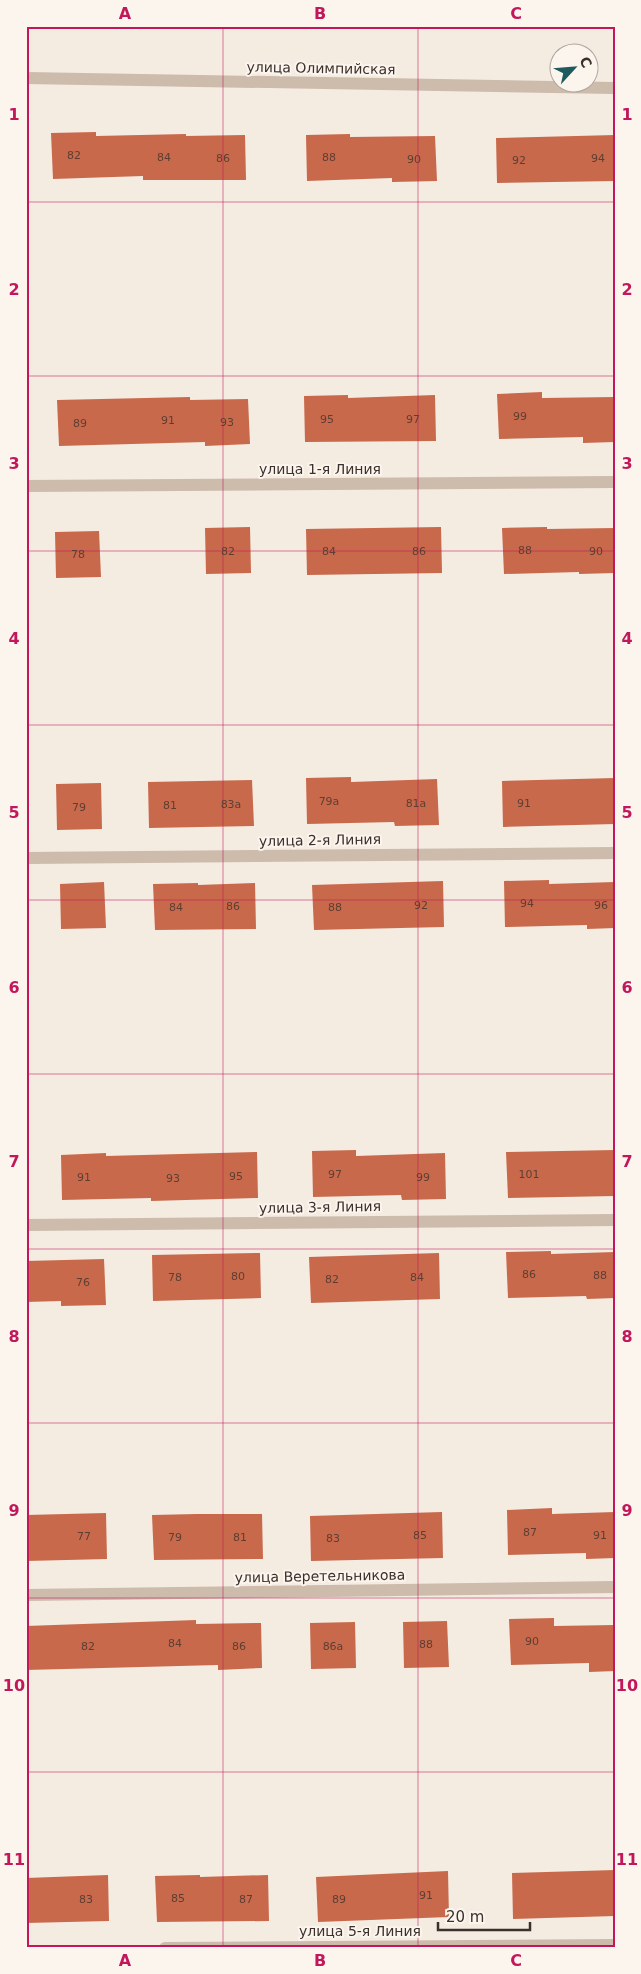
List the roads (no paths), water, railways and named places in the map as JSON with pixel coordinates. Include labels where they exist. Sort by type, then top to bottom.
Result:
[{"type":"street","name":"улица Олимпийская","points":[[26,78],[615,88]]},
{"type":"street","name":"улица 1-я Линия","points":[[26,486],[615,482]]},
{"type":"street","name":"улица 2-я Линия","points":[[26,858],[615,853]]},
{"type":"street","name":"улица 3-я Линия","points":[[26,1225],[615,1220]]},
{"type":"street","name":"улица Веретельникова","points":[[26,1594],[615,1587]]},
{"type":"street","name":"улица 5-я Линия","points":[[165,1948],[615,1945]]}]
